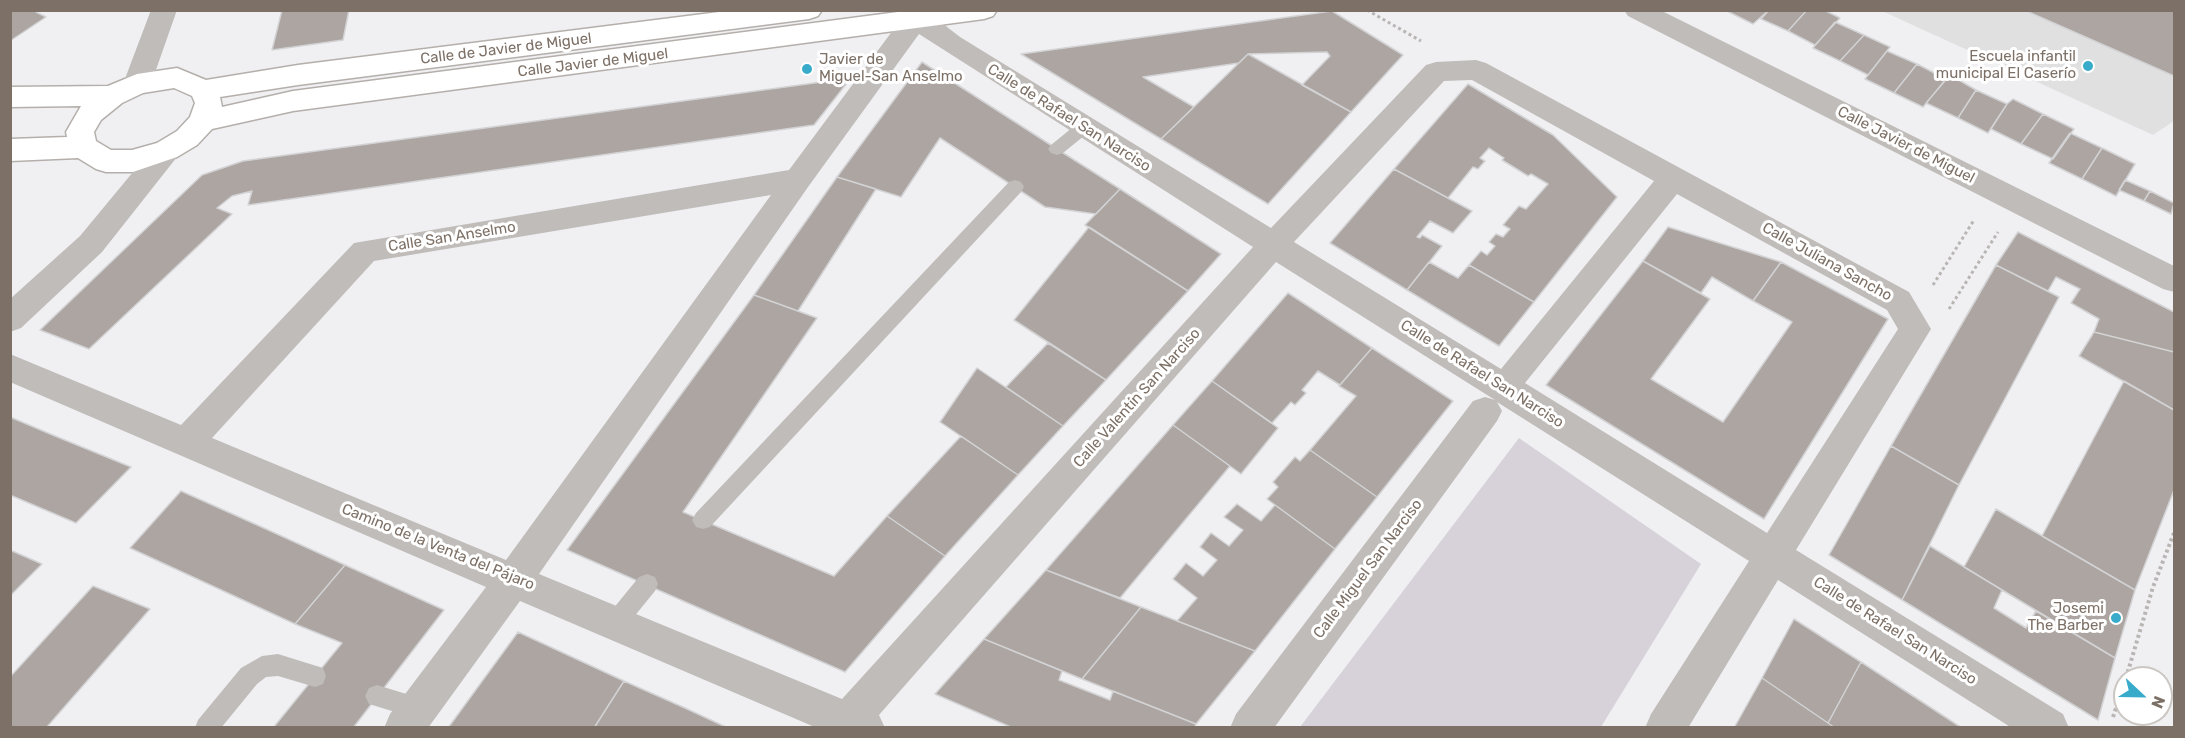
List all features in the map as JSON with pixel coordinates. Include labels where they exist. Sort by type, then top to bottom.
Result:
[{"type":"street","points":[[138,84],[164,10]]},
{"type":"street","name":"Calle de Javier de Miguel","points":[[203,90],[298,75],[809,10]]},
{"type":"street","name":"Calle Javier de Miguel","points":[[203,121],[293,101],[914,15],[984,10]]},
{"type":"street","name":"Calle Javier de Miguel","points":[[1637,10],[1685,20],[2175,280]]},
{"type":"street","points":[[411,718],[514,579],[914,15]]},
{"type":"street","name":"Calle de Rafael San Narciso","points":[[914,15],[950,43],[2049,728]]},
{"type":"street","name":"Calle Juliana Sancho","points":[[1431,58],[1476,69],[1898,301],[1915,329],[1775,556],[1665,728]]},
{"type":"street","name":"Calle Valentín San Narciso","points":[[852,725],[1273,245],[1431,58]]},
{"type":"street","points":[[10,150],[82,147],[106,161],[133,161],[167,150],[187,138],[203,121],[209,103],[203,90],[177,78],[138,84],[112,96],[91,113],[80,132],[82,147]]},
{"type":"street","points":[[10,97],[112,96]]},
{"type":"street","points":[[10,319],[91,244],[167,150]]},
{"type":"street","points":[[1515,374],[1673,178]]},
{"type":"street","name":"Calle San Anselmo","points":[[186,443],[365,251],[798,179]]},
{"type":"street","name":"Camino de la Venta del Pájaro","points":[[10,367],[616,622],[852,725]]},
{"type":"street","name":"Calle Miguel San Narciso","points":[[1250,728],[1485,411]]},
{"type":"lane","points":[[1057,149],[1084,127]]},
{"type":"lane","points":[[703,520],[1015,187]]},
{"type":"lane","points":[[616,622],[647,584]]},
{"type":"lane","points":[[206,728],[249,675],[262,667],[278,665],[315,676]]},
{"type":"lane","points":[[377,696],[411,718]]},
{"type":"path","points":[[1367,10],[1431,58]]},
{"type":"path","points":[[1931,289],[1980,212]]},
{"type":"path","points":[[1949,309],[2004,224]]},
{"type":"path","points":[[2130,666],[2153,587],[2175,532]]},
{"type":"shaded area","name":"Escuela infantil municipal El Caserío","points":[[1882,11],[2174,11],[2174,121],[2153,135]]},
{"type":"shaded area","points":[[1519,438],[1701,564],[1601,727],[1300,727]]},
{"type":"building","points":[[10,10],[38,10],[36,12],[46,17],[10,41]]},
{"type":"building","points":[[282,10],[349,10],[343,40],[272,50]]},
{"type":"building","points":[[1728,10],[1769,10],[1753,24],[1727,11]]},
{"type":"building","points":[[1769,10],[1807,10],[1788,31],[1761,19]]},
{"type":"building","points":[[1807,10],[1824,10],[1840,18],[1815,45],[1788,31]]},
{"type":"building","points":[[2024,10],[2174,10],[2174,76]]},
{"type":"building","points":[[1332,11],[1403,55],[1351,112],[1302,85],[1330,56],[1327,52],[1248,54],[1239,63],[1143,77],[1194,107],[1161,139],[1021,54]]},
{"type":"building","points":[[1835,22],[1864,35],[1840,61],[1813,48]]},
{"type":"building","points":[[1864,35],[1890,47],[1868,75],[1840,61]]},
{"type":"building","points":[[1887,51],[1917,64],[1894,93],[1865,79]]},
{"type":"building","points":[[1248,54],[1351,112],[1268,204],[1161,139]]},
{"type":"building","points":[[922,62],[1120,189],[1096,214],[1045,207],[940,138],[901,197],[837,177]]},
{"type":"building","points":[[1917,64],[1946,79],[1923,107],[1894,93]]},
{"type":"building","points":[[1950,75],[1976,90],[1958,118],[1926,103]]},
{"type":"building","points":[[851,78],[814,125],[248,205],[252,191],[232,196],[217,208],[232,214],[89,349],[40,330],[202,175],[243,161]]},
{"type":"building","points":[[1468,84],[1553,135],[1617,197],[1534,302],[1469,265],[1481,251],[1487,255],[1495,246],[1489,242],[1496,234],[1503,237],[1510,229],[1503,225],[1519,206],[1526,209],[1548,184],[1531,174],[1528,176],[1502,160],[1504,158],[1489,148],[1480,158],[1485,161],[1478,169],[1473,167],[1448,198],[1394,169]]},
{"type":"building","points":[[1976,90],[2007,104],[1988,133],[1958,118]]},
{"type":"building","points":[[2013,99],[2043,114],[2021,144],[1991,129],[2007,104]]},
{"type":"building","points":[[2043,114],[2074,129],[2053,159],[2021,144]]},
{"type":"building","points":[[2070,133],[2102,148],[2082,179],[2049,163]]},
{"type":"building","points":[[2102,148],[2135,164],[2116,196],[2082,179]]},
{"type":"building","points":[[1394,169],[1472,211],[1453,233],[1430,221],[1417,237],[1420,238],[1422,235],[1442,246],[1407,290],[1330,243]]},
{"type":"building","points":[[837,177],[876,189],[798,311],[754,295]]},
{"type":"building","points":[[2125,180],[2150,191],[2144,201],[2119,190]]},
{"type":"building","points":[[1120,189],[1221,254],[1188,291],[1085,225]]},
{"type":"building","points":[[2150,191],[2174,203],[2171,214],[2144,201]]},
{"type":"building","points":[[1089,227],[1188,291],[1106,380],[1014,320]]},
{"type":"building","points":[[1668,227],[1781,262],[1753,301],[1712,277],[1701,293],[1643,261]]},
{"type":"building","points":[[2018,232],[2174,312],[2174,352],[2094,332],[2099,319],[2071,303],[2080,289],[2056,277],[2048,291],[1996,265]]},
{"type":"building","points":[[1643,261],[1710,299],[1651,379],[1723,422],[1792,322],[1753,301],[1781,262],[1888,319],[1764,519],[1546,385]]},
{"type":"building","points":[[1429,262],[1458,278],[1469,265],[1534,302],[1499,346],[1407,290]]},
{"type":"building","points":[[1996,265],[2059,297],[1959,485],[1891,446]]},
{"type":"building","points":[[1288,293],[1372,348],[1340,385],[1318,371],[1302,390],[1306,393],[1295,405],[1291,402],[1272,423],[1212,381]]},
{"type":"building","points":[[754,295],[817,318],[683,512],[834,576],[887,516],[945,556],[845,672],[567,550]]},
{"type":"building","points":[[2094,332],[2174,352],[2174,410],[2079,356]]},
{"type":"building","points":[[1048,343],[1106,380],[1063,426],[1006,387]]},
{"type":"building","points":[[1372,348],[1453,401],[1377,497],[1310,450],[1356,396],[1339,386]]},
{"type":"building","points":[[977,368],[1063,426],[1018,475],[940,422]]},
{"type":"building","points":[[1212,381],[1278,428],[1241,474],[1173,425]]},
{"type":"building","points":[[2124,381],[2174,410],[2174,490],[2135,590],[2042,536]]},
{"type":"building","points":[[10,417],[131,467],[76,523],[10,495]]},
{"type":"building","points":[[1173,425],[1230,466],[1120,598],[1046,570]]},
{"type":"building","points":[[961,436],[1018,475],[945,556],[887,516]]},
{"type":"building","points":[[1891,446],[1959,485],[1902,600],[1829,555]]},
{"type":"building","points":[[1310,450],[1377,497],[1335,549],[1267,499],[1278,487],[1273,482],[1295,457],[1300,461]]},
{"type":"building","points":[[181,491],[345,565],[295,624],[130,548]]},
{"type":"building","points":[[1237,504],[1261,521],[1275,505],[1335,549],[1255,651],[1177,621],[1197,598],[1173,579],[1186,563],[1203,576],[1217,560],[1200,547],[1211,533],[1229,546],[1243,530],[1224,517]]},
{"type":"building","points":[[1996,509],[2135,590],[2115,658],[1964,567]]},
{"type":"building","points":[[1930,546],[2002,590],[1994,608],[2026,628],[2036,611],[2115,658],[2098,720],[1902,600]]},
{"type":"building","points":[[10,550],[42,564],[10,596]]},
{"type":"building","points":[[345,565],[444,610],[353,728],[273,728],[342,643],[295,624]]},
{"type":"building","points":[[1046,570],[1141,607],[1082,679],[984,639]]},
{"type":"building","points":[[93,586],[150,609],[46,728],[10,728],[10,677]]},
{"type":"building","points":[[1141,607],[1255,651],[1196,724],[1082,679]]},
{"type":"building","points":[[1794,619],[1861,662],[1828,723],[1762,678]]},
{"type":"building","points":[[518,632],[624,681],[594,728],[448,728]]},
{"type":"building","points":[[984,639],[1062,671],[1059,680],[1110,700],[1113,691],[1196,724],[1194,728],[1013,728],[935,694]]},
{"type":"building","points":[[1861,662],[1962,728],[1835,728],[1828,723]]},
{"type":"building","points":[[1762,678],[1828,723],[1835,728],[1734,728]]},
{"type":"building","points":[[624,681],[685,708],[728,728],[594,728]]},
{"type":"place","name":"Escuela infantil municipal El Caserío","points":[[2088,66]]},
{"type":"place","name":"Javier de Miguel-San Anselmo","points":[[807,69]]},
{"type":"place","name":"Josemi The Barber","points":[[2116,618]]}]
